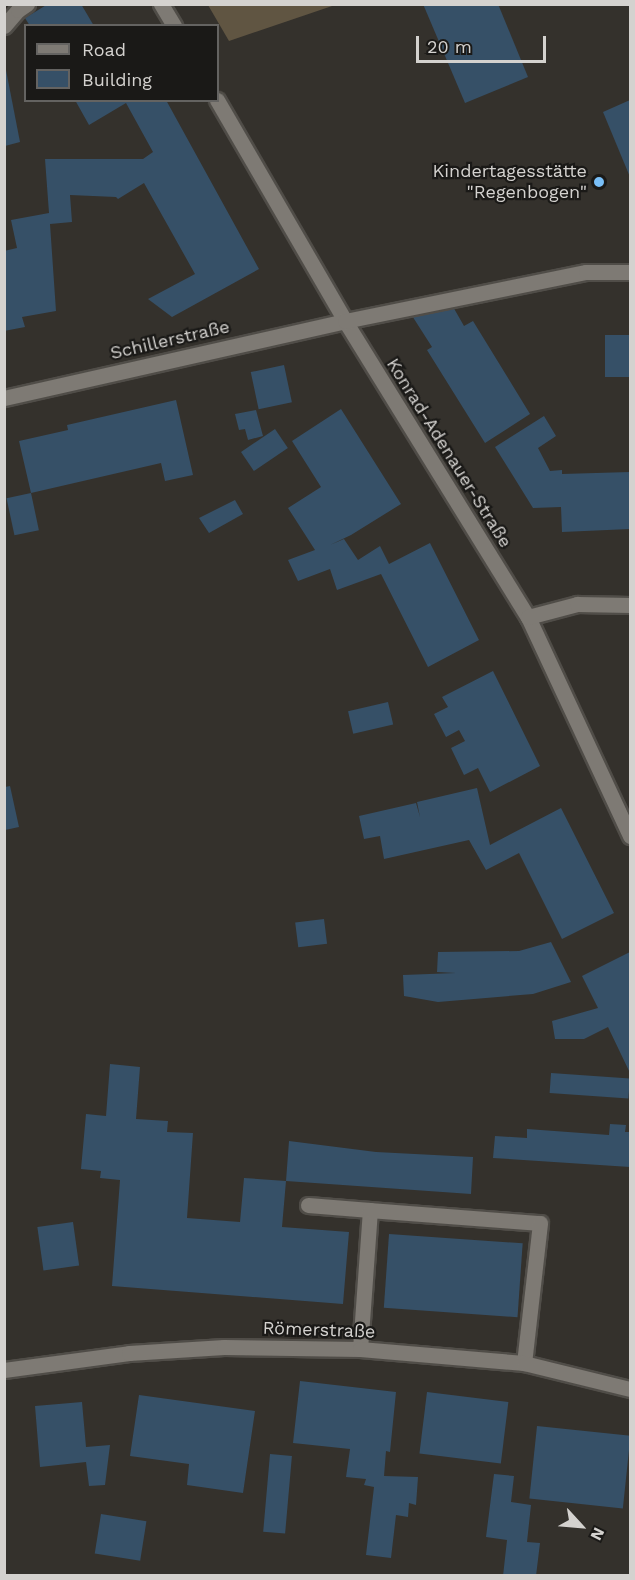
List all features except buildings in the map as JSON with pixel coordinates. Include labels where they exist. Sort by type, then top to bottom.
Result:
[{"type":"street","points":[[4,26],[18,10],[27,4]]},
{"type":"street","points":[[161,4],[173,24]]},
{"type":"street","name":"Konrad-Adenauer-Straße","points":[[218,102],[345,321],[528,617],[630,836]]},
{"type":"street","name":"Schillerstraße","points":[[4,398],[345,321],[586,272],[630,272]]},
{"type":"street","points":[[528,617],[577,604],[630,605]]},
{"type":"street","points":[[308,1205],[540,1223],[524,1363]]},
{"type":"street","points":[[360,1349],[370,1209]]},
{"type":"street","name":"Römerstraße","points":[[4,1370],[129,1353],[224,1347],[360,1349],[524,1363],[630,1389]]},
{"type":"shaded area","points":[[208,5],[335,5],[229,41]]},
{"type":"place","name":"Kindertagesstätte \"Regenbogen\"","points":[[599,182]]}]
